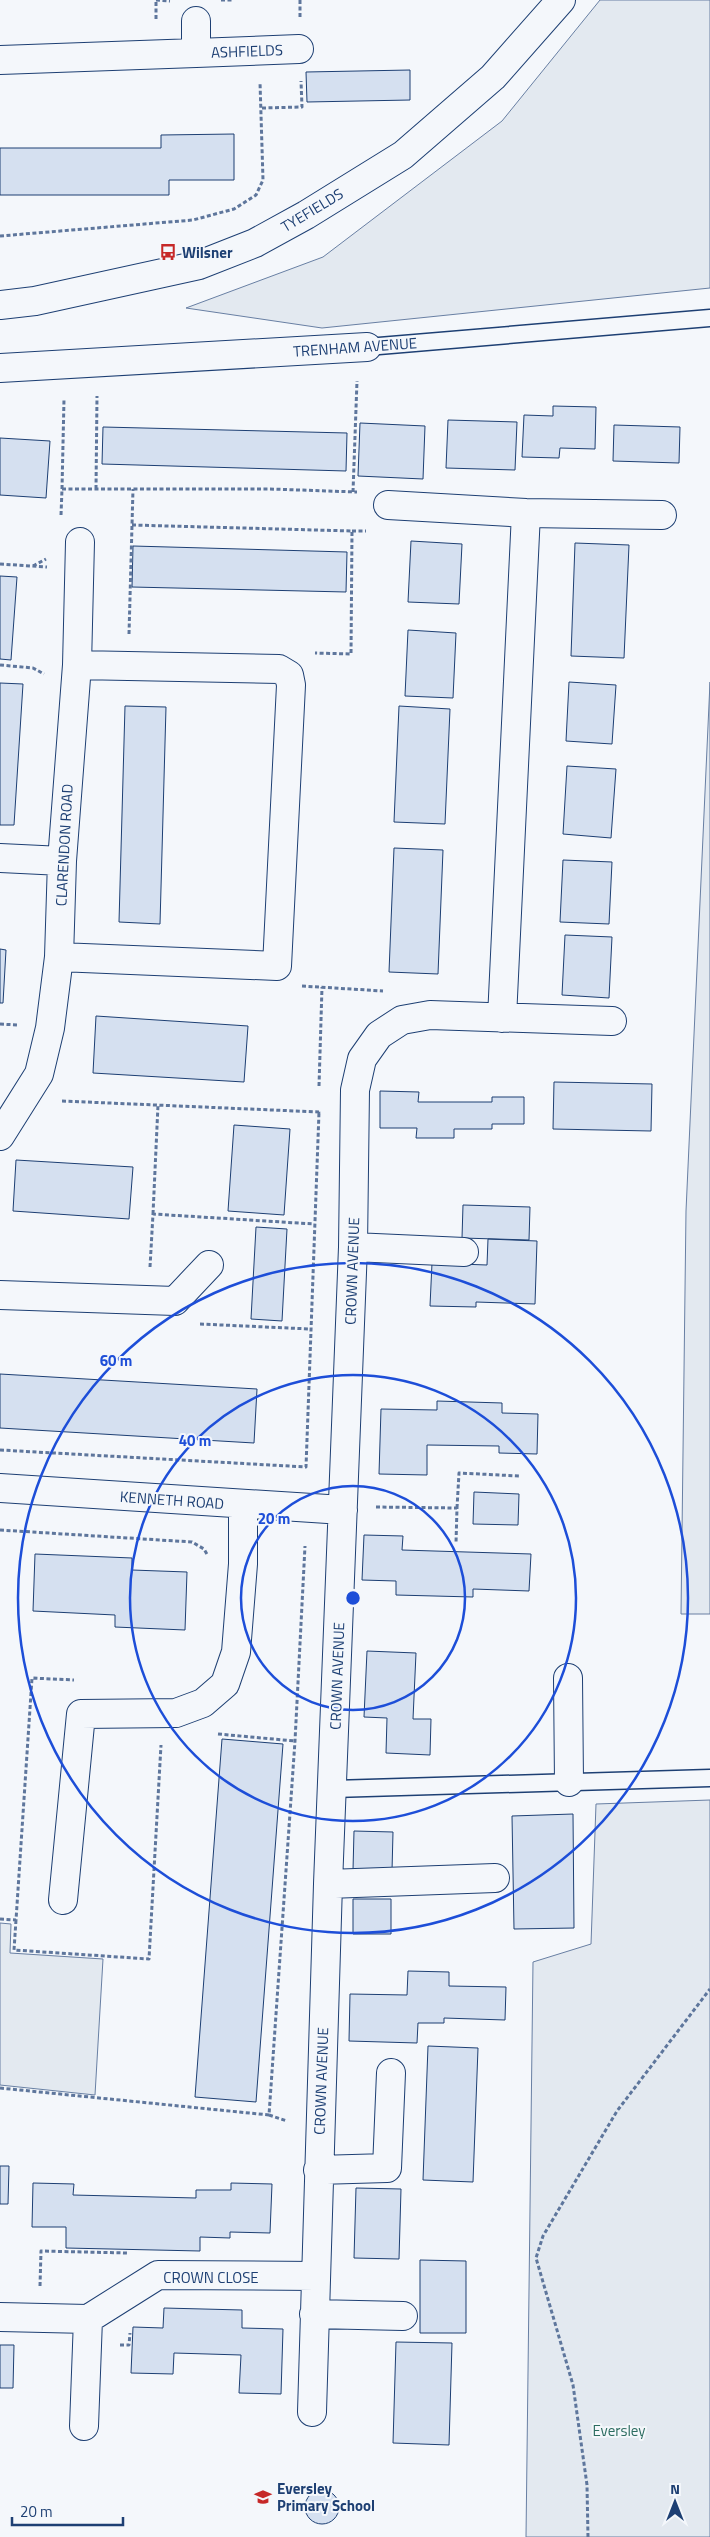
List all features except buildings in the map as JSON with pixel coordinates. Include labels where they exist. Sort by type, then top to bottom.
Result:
[{"type":"street","name":"TYEFIELDS","points":[[0,305],[35,301],[199,265],[255,243],[306,215],[403,155],[493,77],[561,0]]},
{"type":"street","name":"ASHFIELDS","points":[[196,21],[196,52],[299,49]]},
{"type":"street","points":[[0,60],[196,52]]},
{"type":"street","name":"TRENHAM AVENUE","points":[[0,368],[367,347]]},
{"type":"street","points":[[388,505],[526,514],[662,515]]},
{"type":"street","points":[[502,1018],[526,514]]},
{"type":"street","name":"CLARENDON ROAD","points":[[0,1136],[39,1074],[50,1028],[58,957],[62,862],[77,666],[80,542]]},
{"type":"street","points":[[58,957],[277,966],[291,685],[288,675],[278,669],[77,666]]},
{"type":"street","points":[[0,858],[62,862]]},
{"type":"street","name":"CROWN AVENUE","points":[[312,2412],[328,1884],[353,1247],[355,1090],[362,1059],[379,1034],[402,1020],[430,1015],[612,1021]]},
{"type":"street","points":[[353,1247],[464,1252]]},
{"type":"street","points":[[0,1295],[175,1301],[209,1265]]},
{"type":"street","name":"KENNETH ROAD","points":[[0,1488],[344,1510]]},
{"type":"street","points":[[63,1900],[81,1714],[176,1713],[203,1703],[225,1684],[236,1652],[242,1564],[242,1504]]},
{"type":"street","points":[[568,1678],[569,1782]]},
{"type":"street","points":[[328,1884],[495,1878]]},
{"type":"street","points":[[318,2170],[387,2168],[391,2073]]},
{"type":"street","name":"CROWN CLOSE","points":[[88,2319],[158,2275],[315,2276]]},
{"type":"street","points":[[314,2314],[403,2316]]},
{"type":"street","points":[[0,2317],[88,2319],[84,2426]]},
{"type":"lane","name":"TRENHAM AVENUE","points":[[367,347],[710,318]]},
{"type":"lane","points":[[333,1789],[710,1778]]},
{"type":"path","points":[[0,236],[193,220],[234,210],[256,195],[263,180],[260,75]]},
{"type":"path","points":[[347,381],[357,380],[353,492]]},
{"type":"path","points":[[96,489],[97,396]]},
{"type":"path","points":[[88,397],[106,396]]},
{"type":"path","points":[[61,518],[63,399],[72,398]]},
{"type":"path","points":[[62,489],[363,492]]},
{"type":"path","points":[[129,639],[133,489]]},
{"type":"path","points":[[132,525],[372,532]]},
{"type":"path","points":[[312,653],[351,654],[352,531]]},
{"type":"path","points":[[33,566],[48,558]]},
{"type":"path","points":[[0,564],[79,570]]},
{"type":"path","points":[[293,986],[389,991]]},
{"type":"path","points":[[319,1093],[322,987]]},
{"type":"path","points":[[56,1101],[319,1112]]},
{"type":"path","points":[[0,1450],[306,1467],[319,1102]]},
{"type":"path","points":[[150,1270],[158,1105]]},
{"type":"path","points":[[153,1214],[314,1224]]},
{"type":"path","points":[[242,1326],[310,1329]]},
{"type":"path","points":[[456,1543],[459,1473],[519,1476]]},
{"type":"path","points":[[373,1507],[458,1508]]},
{"type":"path","points":[[0,1530],[192,1542],[204,1549],[212,1562]]},
{"type":"path","points":[[269,2115],[295,1740],[305,1546]]},
{"type":"path","points":[[80,1680],[32,1678],[14,1950],[149,1959],[162,1740]]},
{"type":"path","points":[[217,1734],[295,1740]]},
{"type":"path","points":[[0,1919],[16,1920]]},
{"type":"path","points":[[588,2537],[587,2485],[574,2385],[536,2258],[543,2236],[617,2111],[710,1989]]},
{"type":"path","points":[[0,2088],[269,2115],[287,2121],[292,2129]]},
{"type":"path","points":[[40,2294],[41,2251],[129,2253]]},
{"type":"green space","points":[[600,0],[710,0],[710,288],[322,328],[186,308],[323,257],[502,121]]},
{"type":"green space","points":[[710,682],[710,1614],[681,1614],[686,1211]]},
{"type":"green space","name":"Eversley","points":[[710,1800],[710,2537],[526,2537],[533,1962],[591,1944],[596,1804]]},
{"type":"green space","points":[[0,1923],[11,1924],[10,1953],[103,1959],[95,2095],[0,2085]]},
{"type":"place","name":"Wilsner","points":[[168,252]]},
{"type":"place","name":"Eversley Primary School","points":[[263,2497]]}]
